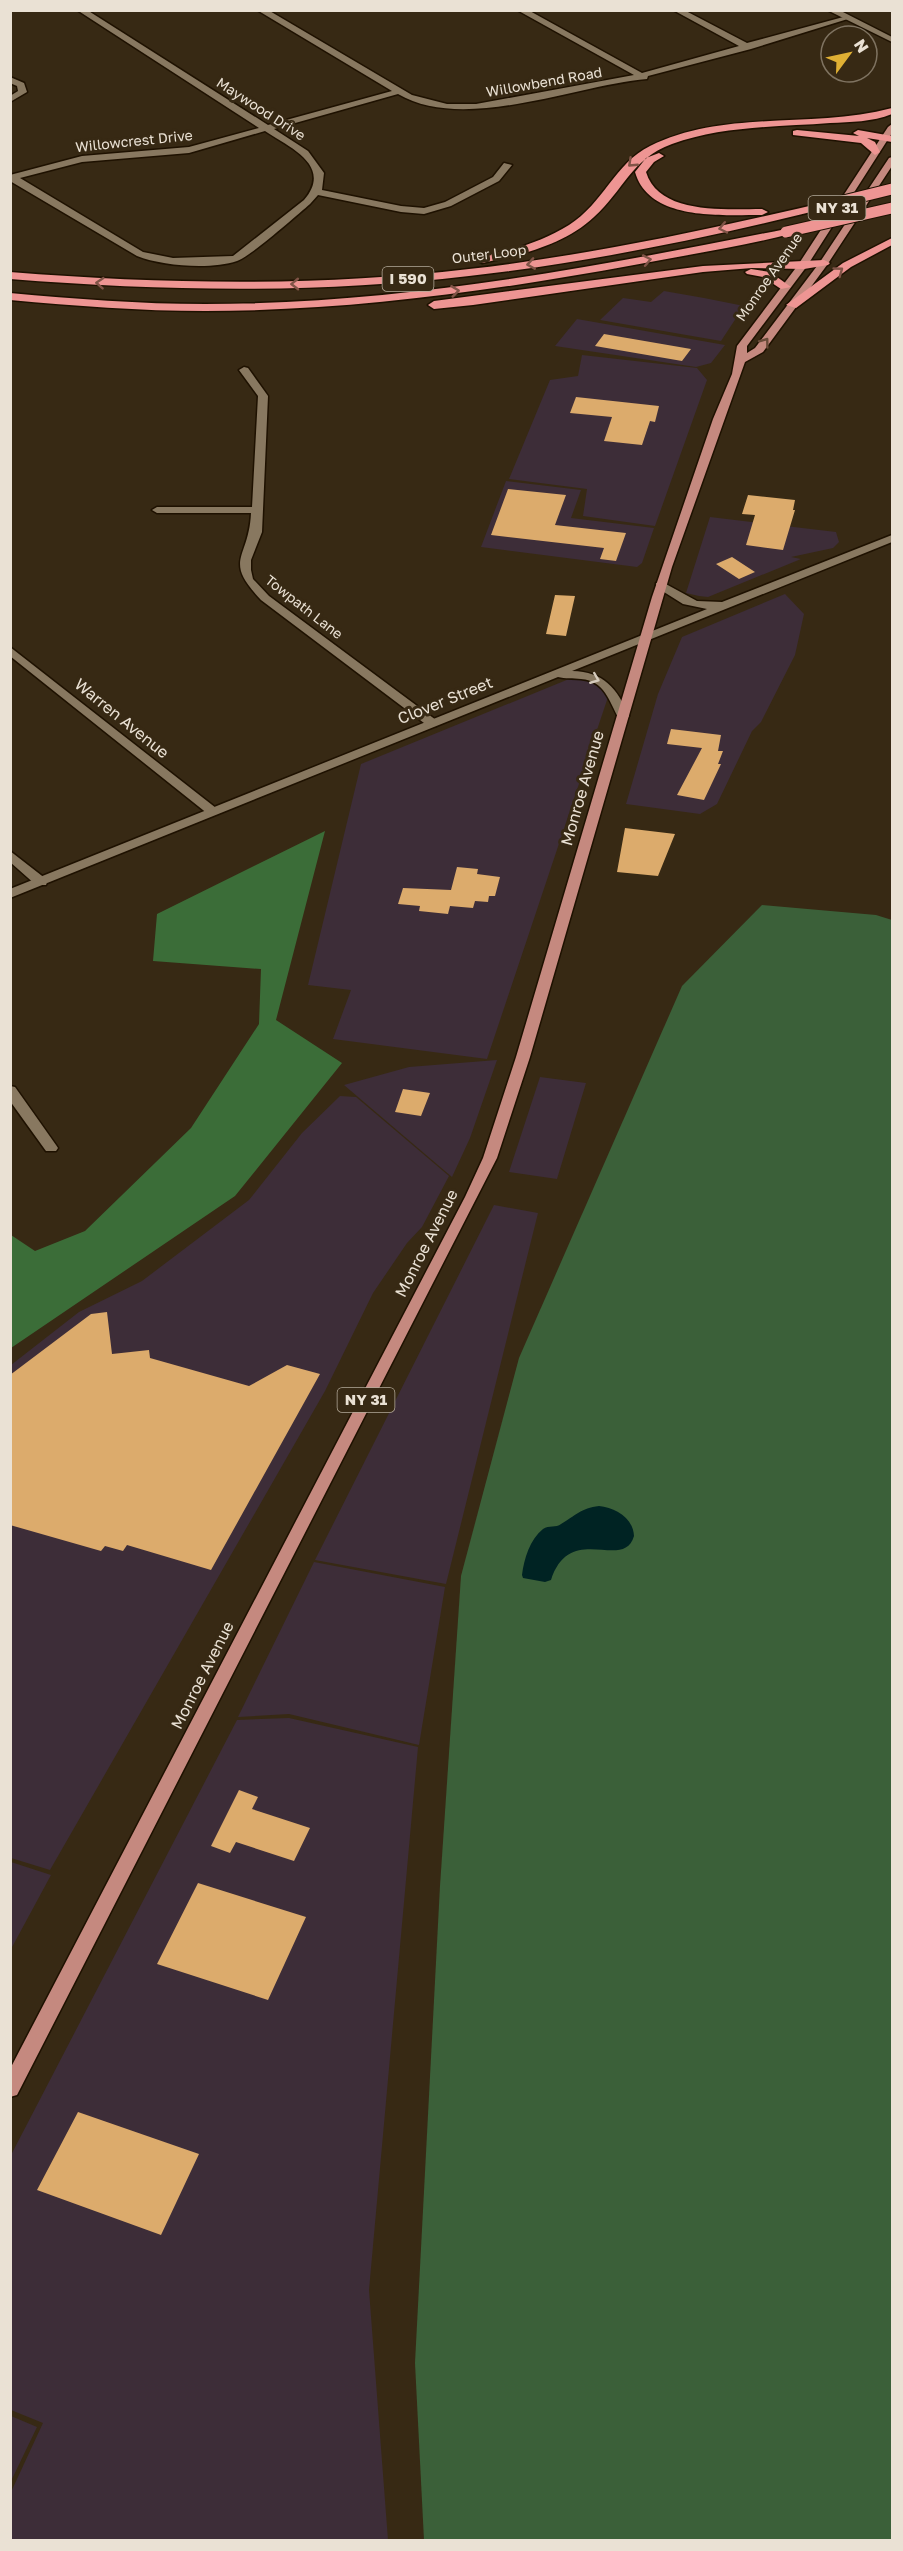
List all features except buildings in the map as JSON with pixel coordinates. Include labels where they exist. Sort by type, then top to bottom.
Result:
[{"type":"highway","points":[[317,284],[465,264],[525,249],[568,229],[592,213],[629,164],[647,151],[671,140],[699,133],[860,118],[892,111]]},
{"type":"highway","points":[[766,126],[828,129],[889,138]]},
{"type":"highway","points":[[802,210],[735,212],[677,205],[651,194],[640,178],[640,172],[650,160],[669,151],[759,132],[818,134],[863,140],[871,144],[875,152]]},
{"type":"highway","name":"Outer Loop","points":[[10,275],[104,284],[232,286],[417,278],[524,265],[607,251],[892,189]]},
{"type":"highway","name":"Outer Loop","points":[[10,296],[187,307],[392,298],[475,289],[628,264],[892,208]]},
{"type":"highway","points":[[792,305],[847,265],[892,241]]},
{"type":"highway","points":[[187,307],[249,312],[383,309],[461,303],[742,265],[802,266],[824,263]]},
{"type":"highway","points":[[686,273],[738,270],[766,274],[785,286]]},
{"type":"main road","name":"Monroe Avenue","points":[[10,2089],[490,1158],[660,585],[724,400],[742,360],[742,346],[802,266],[875,152],[889,138],[892,127]]},
{"type":"main road","name":"Monroe Avenue","points":[[742,360],[759,350],[824,263],[892,160]]},
{"type":"street","name":"Maywood Drive","points":[[81,10],[311,158],[320,175],[316,192]]},
{"type":"street","name":"Willowbend Road","points":[[261,10],[400,92],[436,105],[476,107],[644,77],[847,18]]},
{"type":"street","points":[[521,10],[644,77]]},
{"type":"street","points":[[677,10],[748,46]]},
{"type":"street","points":[[831,10],[892,40]]},
{"type":"street","points":[[10,78],[21,85],[23,92],[10,100]]},
{"type":"street","name":"Willowcrest Drive","points":[[11,177],[82,159],[189,150],[400,92]]},
{"type":"street","points":[[11,177],[140,254],[159,260],[236,258],[307,202],[316,192],[401,209],[432,210],[496,179],[507,165]]},
{"type":"street","name":"Towpath Lane","points":[[244,370],[263,396],[256,532],[246,560],[245,570],[256,591],[432,723]]},
{"type":"street","points":[[157,510],[256,510]]},
{"type":"street","name":"Clover Street","points":[[10,894],[892,538]]},
{"type":"street","points":[[660,585],[677,598],[689,603],[715,606],[728,604]]},
{"type":"street","name":"Warren Avenue","points":[[10,650],[212,811]]},
{"type":"street","points":[[547,677],[577,674],[599,679],[609,686],[623,716]]},
{"type":"street","points":[[10,855],[41,882]]},
{"type":"street","points":[[10,1090],[51,1148]]},
{"type":"shaded area","points":[[664,291],[744,306],[721,341],[600,320],[623,298],[651,302]]},
{"type":"shaded area","points":[[577,319],[725,345],[711,363],[696,367],[555,346]]},
{"type":"shaded area","points":[[582,355],[697,368],[707,380],[655,526],[583,516],[587,489],[509,479],[550,380],[578,376]]},
{"type":"shaded area","points":[[506,481],[581,490],[571,518],[654,528],[642,563],[637,567],[481,547]]},
{"type":"shaded area","points":[[710,517],[836,532],[839,542],[833,548],[791,557],[801,559],[708,597],[686,593]]},
{"type":"shaded area","points":[[785,594],[804,614],[795,655],[761,722],[752,731],[717,804],[700,814],[626,804],[658,694],[682,637]]},
{"type":"shaded area","points":[[569,679],[590,679],[604,687],[608,697],[487,1059],[333,1039],[351,990],[308,985],[361,764]]},
{"type":"shaded area","points":[[497,1060],[470,1138],[452,1177],[344,1085],[409,1067]]},
{"type":"shaded area","points":[[540,1077],[586,1083],[557,1179],[509,1172]]},
{"type":"shaded area","points":[[340,1096],[356,1097],[449,1176],[422,1227],[407,1243],[373,1293],[325,1391],[50,1870],[11,1858],[11,1365],[79,1312],[142,1281],[249,1200],[302,1133]]},
{"type":"shaded area","points":[[494,1205],[538,1213],[446,1584],[315,1560]]},
{"type":"shaded area","points":[[314,1562],[445,1587],[419,1745],[289,1714],[238,1717]]},
{"type":"shaded area","points":[[289,1718],[418,1747],[369,2290],[388,2540],[11,2540],[11,2492],[43,2423],[11,2410],[10,2157],[237,1720]]},
{"type":"shaded area","points":[[10,1862],[51,1875],[11,1949]]},
{"type":"shaded area","points":[[11,2416],[37,2427],[11,2481]]},
{"type":"green space","points":[[325,831],[276,1020],[342,1063],[235,1196],[11,1348],[11,1235],[35,1251],[85,1231],[191,1128],[259,1024],[261,969],[153,961],[157,914]]},
{"type":"green space","points":[[762,905],[876,915],[892,920],[892,2540],[424,2540],[415,2363],[440,1886],[461,1576],[519,1358],[682,986]]},
{"type":"water","points":[[599,1506],[617,1511],[627,1519],[634,1536],[628,1546],[619,1550],[596,1549],[571,1553],[560,1563],[551,1580],[545,1582],[523,1578],[526,1556],[538,1533],[545,1528],[559,1525],[583,1510]]}]
